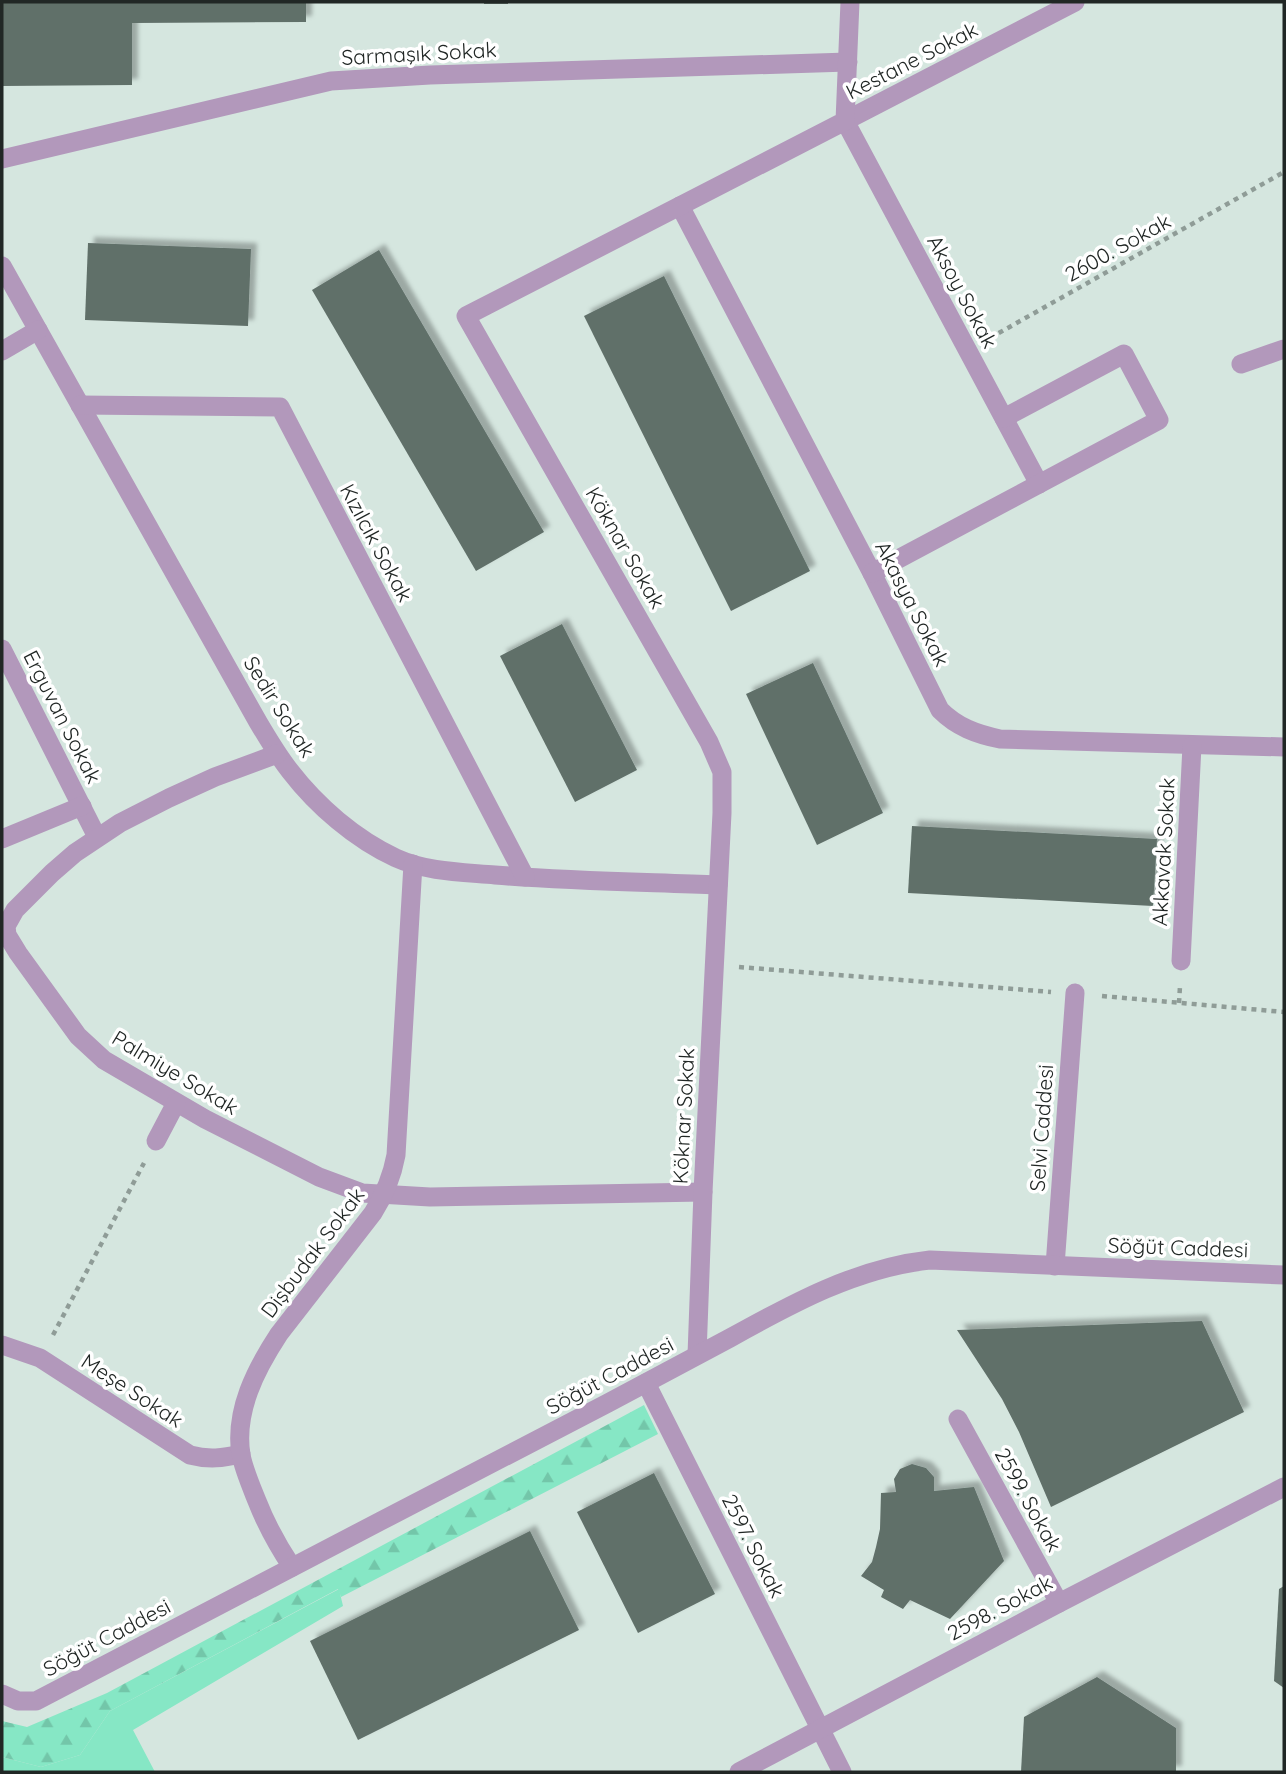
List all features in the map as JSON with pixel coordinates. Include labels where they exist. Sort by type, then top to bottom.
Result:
[{"type":"street","points":[[845,121],[850,2]]},
{"type":"street","name":"Kestane Sokak","points":[[845,121],[1075,2]]},
{"type":"street","name":"Sarmaşık Sokak","points":[[2,159],[331,81],[430,75],[848,62]]},
{"type":"street","name":"Köknar Sokak","points":[[697,1355],[723,782],[719,762],[466,316],[845,121]]},
{"type":"street","name":"Aksoy Sokak","points":[[845,121],[1040,484]]},
{"type":"street","name":"Akasya Sokak","points":[[680,206],[872,573],[940,710],[959,726],[1000,738],[1284,747]]},
{"type":"street","name":"Sedir Sokak","points":[[2,265],[277,754],[306,790],[341,822],[377,848],[431,869],[525,877],[718,885]]},
{"type":"street","points":[[2,351],[38,331]]},
{"type":"street","points":[[1241,364],[1284,349]]},
{"type":"street","points":[[872,573],[1159,421],[1124,354],[1004,418]]},
{"type":"street","name":"Kızılcık Sokak","points":[[80,405],[280,407],[525,877]]},
{"type":"street","name":"Erguvan Sokak","points":[[2,649],[97,837]]},
{"type":"street","name":"Akkavak Sokak","points":[[1181,961],[1192,746]]},
{"type":"street","name":"Palmiye Sokak","points":[[277,754],[215,777],[120,823],[60,866],[15,910],[6,926],[7,934],[58,1011],[78,1036],[124,1072],[176,1103],[319,1177],[362,1193],[430,1197],[703,1192]]},
{"type":"street","name":"Erguvan Sokak","points":[[2,839],[82,806]]},
{"type":"street","name":"Dişbudak Sokak","points":[[292,1567],[263,1516],[247,1474],[241,1454],[243,1411],[257,1370],[279,1334],[373,1213],[385,1195],[392,1176],[396,1154],[414,864]]},
{"type":"street","name":"Selvi Caddesi","points":[[1055,1266],[1075,993]]},
{"type":"street","points":[[156,1141],[176,1103]]},
{"type":"street","name":"Söğüt Caddesi","points":[[2,1694],[18,1701],[36,1701],[646,1383],[776,1312],[852,1278],[894,1265],[930,1260],[1284,1275]]},
{"type":"street","name":"Meşe Sokak","points":[[2,1345],[40,1358],[190,1455],[214,1459],[241,1454]]},
{"type":"street","name":"2597. Sokak","points":[[646,1383],[842,1772]]},
{"type":"street","name":"2599. Sokak","points":[[958,1419],[1059,1603]]},
{"type":"street","name":"2598. Sokak","points":[[739,1772],[1284,1487]]},
{"type":"path","name":"2600. Sokak","points":[[968,351],[1284,172]]},
{"type":"path","points":[[714,965],[1284,1012]]},
{"type":"path","points":[[40,1358],[156,1141]]},
{"type":"green space","points":[[644,1405],[658,1434],[341,1597],[338,1589],[110,1711],[80,1755],[41,1767],[2,1757],[2,1721],[27,1727],[107,1693]]},
{"type":"green space","points":[[339,1589],[343,1606],[133,1730],[155,1772],[2,1772],[2,1757],[41,1767],[80,1755],[110,1711]]},
{"type":"building","points":[[2,2],[306,2],[306,22],[132,23],[132,85],[2,86]]},
{"type":"building","points":[[508,2],[508,4],[484,4]]},
{"type":"building","points":[[88,243],[251,249],[248,326],[85,320]]},
{"type":"building","points":[[379,250],[544,532],[476,571],[312,290]]},
{"type":"building","points":[[664,276],[810,571],[731,611],[584,316]]},
{"type":"building","points":[[562,624],[637,770],[575,802],[500,656]]},
{"type":"building","points":[[813,663],[883,813],[817,845],[746,694]]},
{"type":"building","points":[[912,826],[1157,839],[1153,906],[908,893]]},
{"type":"building","points":[[1202,1321],[1244,1412],[1051,1507],[1002,1399],[957,1330]]},
{"type":"building","points":[[912,1464],[926,1468],[934,1477],[934,1491],[974,1487],[1004,1561],[950,1619],[910,1600],[903,1609],[881,1597],[884,1590],[861,1576],[872,1562],[876,1547],[880,1529],[881,1493],[896,1492],[894,1479],[900,1469]]},
{"type":"building","points":[[654,1473],[715,1594],[638,1633],[577,1512]]},
{"type":"building","points":[[530,1531],[579,1630],[358,1740],[310,1641]]},
{"type":"building","points":[[1284,1586],[1284,1688],[1274,1681],[1279,1589]]},
{"type":"building","points":[[1097,1677],[1176,1728],[1176,1772],[1021,1772],[1024,1717]]}]
